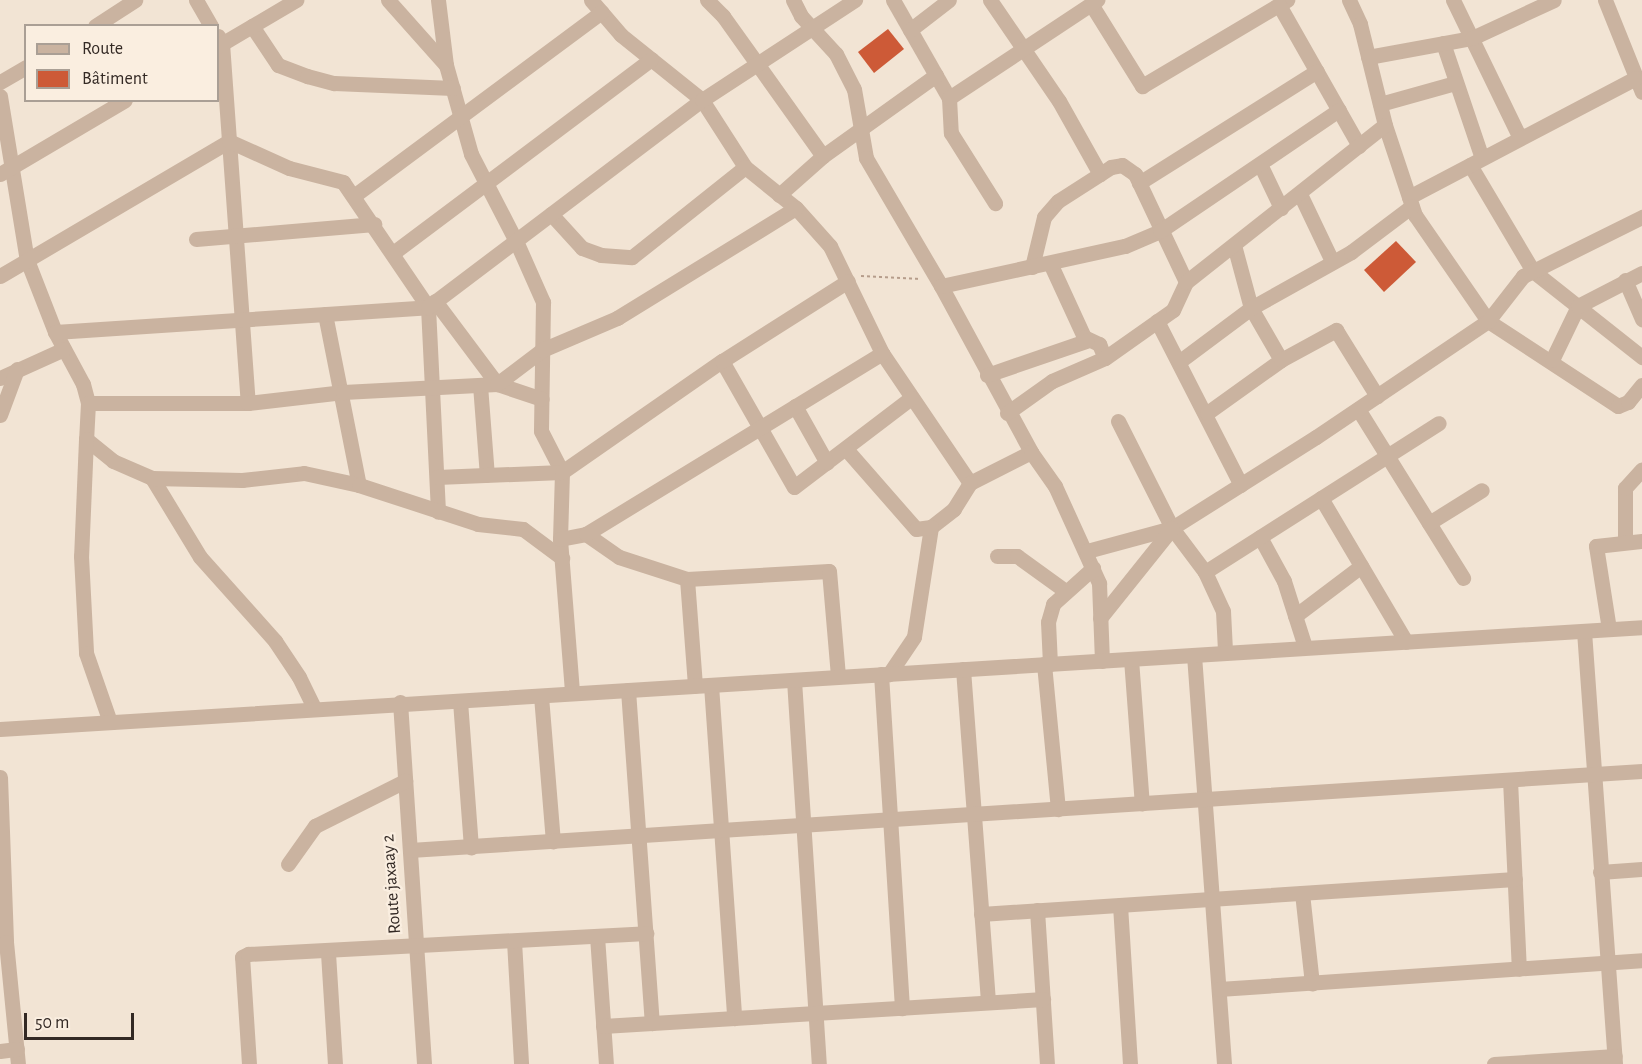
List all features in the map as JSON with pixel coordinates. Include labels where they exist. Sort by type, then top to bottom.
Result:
[{"type":"street","points":[[97,24],[110,7],[135,0]]},
{"type":"street","points":[[196,0],[210,24]]},
{"type":"street","points":[[248,403],[240,320],[237,236],[219,42],[296,0]]},
{"type":"street","points":[[388,0],[446,65]]},
{"type":"street","points":[[438,0],[446,65],[471,154],[516,241],[543,302],[541,431],[561,472],[560,539],[572,693]]},
{"type":"street","points":[[707,0],[756,62],[823,156]]},
{"type":"street","points":[[793,0],[801,16],[813,25],[836,54],[854,89],[866,158],[938,281],[1007,413],[1055,486],[1087,551],[1099,583],[1102,661]]},
{"type":"street","points":[[55,332],[324,314],[431,304],[702,100],[756,62],[855,0]]},
{"type":"street","points":[[893,0],[949,98],[951,133],[995,203]]},
{"type":"street","points":[[910,30],[950,0]]},
{"type":"street","points":[[990,0],[1100,174]]},
{"type":"street","points":[[1349,0],[1368,57],[1385,125],[1411,201],[1488,321],[1552,360],[1618,406],[1629,402],[1642,385]]},
{"type":"street","points":[[1454,0],[1521,138]]},
{"type":"street","points":[[1368,57],[1472,38],[1554,0]]},
{"type":"street","points":[[1180,361],[1251,308],[1351,252],[1411,201],[1476,161],[1521,138],[1639,85],[1605,0]]},
{"type":"street","points":[[949,98],[1094,2],[1142,86],[1283,3],[1317,72],[1359,146]]},
{"type":"street","points":[[355,195],[460,116],[596,6],[621,35],[702,100],[745,167],[796,208],[830,246],[882,353],[970,483]]},
{"type":"street","points":[[252,26],[278,65],[307,76],[334,83],[453,88]]},
{"type":"street","points":[[1443,43],[1476,161],[1533,271],[1642,357]]},
{"type":"street","points":[[393,253],[651,59]]},
{"type":"street","points":[[0,82],[24,68]]},
{"type":"street","points":[[1139,183],[1317,72]]},
{"type":"street","points":[[779,195],[823,156],[936,75]]},
{"type":"street","points":[[1380,104],[1455,83]]},
{"type":"street","points":[[0,96],[5,171],[27,260],[55,332],[88,403],[81,556],[86,653],[110,722]]},
{"type":"street","points":[[5,171],[117,102]]},
{"type":"street","points":[[938,281],[1032,267],[1125,246],[1160,231],[1339,111]]},
{"type":"street","points":[[1007,413],[1052,381],[1105,358],[1173,310],[1186,282],[1385,125]]},
{"type":"street","points":[[229,141],[289,168],[332,176],[355,195],[393,253],[431,304],[497,384]]},
{"type":"street","points":[[0,276],[229,141]]},
{"type":"street","points":[[1260,164],[1281,208]]},
{"type":"street","points":[[1032,267],[1044,217],[1058,201],[1100,174],[1122,165],[1139,183],[1186,282]]},
{"type":"street","points":[[551,214],[582,248],[601,255],[633,257],[745,167]]},
{"type":"street","points":[[1300,194],[1332,261]]},
{"type":"street","points":[[497,384],[542,350],[617,318],[796,208]]},
{"type":"street","points":[[1087,551],[1172,528],[1358,409],[1488,321],[1523,276],[1642,217]]},
{"type":"street","points":[[196,239],[374,224]]},
{"type":"street","points":[[1233,245],[1251,308],[1281,360]]},
{"type":"street","points":[[1050,263],[1086,341]]},
{"type":"street","points":[[1552,360],[1578,306],[1642,273]]},
{"type":"street","points":[[437,477],[561,472],[847,278]]},
{"type":"street","points":[[1626,280],[1642,318]]},
{"type":"street","points":[[431,304],[438,512]]},
{"type":"street","points":[[324,314],[343,392],[359,485]]},
{"type":"street","points":[[1157,321],[1207,413],[1241,485]]},
{"type":"street","points":[[1207,413],[1281,360],[1336,330],[1377,396]]},
{"type":"street","points":[[987,375],[1086,341],[1099,344],[1105,358]]},
{"type":"street","points":[[0,378],[64,350]]},
{"type":"street","points":[[560,539],[586,534],[882,353]]},
{"type":"street","points":[[722,361],[794,487],[911,398]]},
{"type":"street","points":[[0,416],[17,369]]},
{"type":"street","points":[[88,403],[248,403],[343,392],[497,384],[542,399]]},
{"type":"street","points":[[480,385],[487,475]]},
{"type":"street","points":[[795,406],[827,463]]},
{"type":"street","points":[[1358,409],[1463,578]]},
{"type":"street","points":[[1118,421],[1172,528],[1205,572],[1223,611],[1225,651]]},
{"type":"street","points":[[1205,572],[1439,423]]},
{"type":"street","points":[[86,439],[113,461],[152,478],[242,480],[304,473],[359,485],[478,524],[523,529],[562,558]]},
{"type":"street","points":[[846,449],[916,529],[931,527],[954,509],[970,483],[1031,452]]},
{"type":"street","points":[[1625,542],[1625,488],[1642,469]]},
{"type":"street","points":[[152,478],[200,557],[274,641],[299,677],[314,708]]},
{"type":"street","points":[[1429,524],[1482,490]]},
{"type":"street","points":[[1321,498],[1406,642]]},
{"type":"street","points":[[902,1008],[890,820],[885,674],[914,637],[931,527]]},
{"type":"street","points":[[1100,618],[1172,528]]},
{"type":"street","points":[[586,534],[619,557],[687,579],[829,571],[838,676]]},
{"type":"street","points":[[1260,537],[1284,580],[1305,647]]},
{"type":"street","points":[[1609,629],[1594,552],[1601,543],[1642,541]]},
{"type":"street","points":[[997,556],[1017,556],[1064,590]]},
{"type":"street","points":[[1295,615],[1361,566]]},
{"type":"street","points":[[1058,809],[1047,664],[1048,621],[1053,604],[1064,590],[1093,568]]},
{"type":"street","points":[[687,579],[695,686]]},
{"type":"street","points":[[0,729],[400,702],[460,701],[1194,655],[1225,651],[1642,627]]},
{"type":"street","points":[[1494,1064],[1615,1060],[1584,631]]},
{"type":"street","points":[[1194,655],[1224,1064]]},
{"type":"street","points":[[1131,659],[1142,804]]},
{"type":"street","points":[[963,669],[988,1002]]},
{"type":"street","points":[[794,680],[819,1064]]},
{"type":"street","points":[[711,685],[734,1018]]},
{"type":"street","points":[[628,690],[652,1023]]},
{"type":"street","points":[[541,696],[553,842]]},
{"type":"street","points":[[460,701],[471,848]]},
{"type":"street","name":"Route jaxaay 2","points":[[400,702],[424,1064]]},
{"type":"street","points":[[410,850],[471,848],[1642,771]]},
{"type":"street","points":[[0,777],[6,942],[18,1056],[0,1051]]},
{"type":"street","points":[[1510,780],[1519,969]]},
{"type":"street","points":[[288,864],[315,826],[405,781]]},
{"type":"street","points":[[1600,872],[1642,869]]},
{"type":"street","points":[[981,914],[1515,879]]},
{"type":"street","points":[[1302,893],[1312,982]]},
{"type":"street","points":[[1120,905],[1130,1064]]},
{"type":"street","points":[[1037,910],[1047,1064]]},
{"type":"street","points":[[249,1064],[242,957],[646,933]]},
{"type":"street","points":[[597,936],[606,1064]]},
{"type":"street","points":[[514,941],[521,1064]]},
{"type":"street","points":[[327,953],[335,1064]]},
{"type":"street","points":[[1219,989],[1642,960]]},
{"type":"street","points":[[603,1026],[1043,999]]},
{"type":"path","points":[[847,278],[938,281]]},
{"type":"building","points":[[888,29],[904,49],[874,73],[858,52]]},
{"type":"building","points":[[1396,241],[1416,262],[1384,292],[1364,270]]}]
